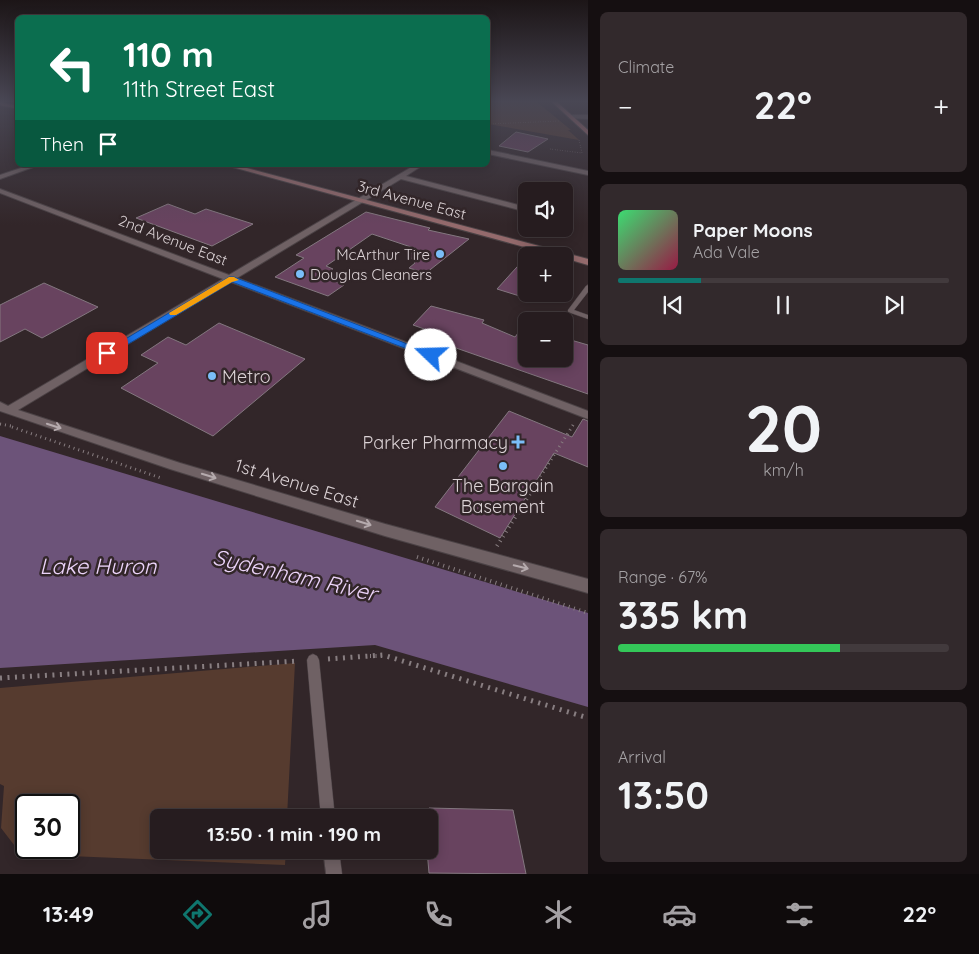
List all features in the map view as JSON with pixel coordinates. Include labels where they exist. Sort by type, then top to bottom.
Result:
[{"type":"main road","name":"3rd Avenue East","points":[[235,167],[588,262]]},
{"type":"street","points":[[490,152],[588,174]]},
{"type":"street","points":[[0,177],[30,167]]},
{"type":"street","points":[[4,409],[232,279],[417,167]]},
{"type":"street","points":[[400,177],[518,208]]},
{"type":"street","name":"2nd Avenue East","points":[[0,191],[584,414]]},
{"type":"street","name":"1st Avenue East","points":[[4,409],[175,466],[489,560],[588,586]]},
{"type":"lane","points":[[588,287],[570,311],[588,317]]},
{"type":"lane","points":[[313,660],[327,809]]},
{"type":"lane","points":[[332,859],[334,874]]},
{"type":"path","points":[[550,149],[582,153],[580,143]]},
{"type":"path","points":[[489,560],[584,414]]},
{"type":"path","points":[[0,678],[383,655],[588,718]]},
{"type":"shaded area","points":[[295,663],[287,809],[150,809],[150,859],[285,859],[285,865],[80,856],[80,794],[15,794],[15,846],[1,828],[4,786],[0,784],[0,688]]},
{"type":"water","name":"Lake Huron","points":[[0,436],[588,613],[588,707],[375,645],[0,668]]},
{"type":"building","points":[[503,143],[542,143],[528,152],[499,146]]},
{"type":"building","points":[[168,204],[195,214],[206,209],[253,224],[212,246],[136,218]]},
{"type":"building","points":[[366,212],[430,228],[428,230],[469,239],[426,273],[409,268],[415,263],[409,255],[417,249],[372,234],[326,266],[333,269],[323,276],[344,285],[328,296],[275,277],[304,258],[296,255]]},
{"type":"building","points":[[518,266],[518,296],[497,289]]},
{"type":"building","points":[[44,283],[98,307],[42,338],[25,329],[0,342],[0,305]]},
{"type":"building","points":[[431,306],[484,320],[482,323],[515,337],[518,333],[518,367],[573,367],[573,341],[588,345],[588,394],[436,341],[441,335],[413,325]]},
{"type":"building","name":"Metro","points":[[219,323],[305,359],[213,436],[121,388],[158,363],[141,355],[168,337],[186,345]]},
{"type":"building","points":[[509,411],[572,437],[583,419],[588,421],[588,467],[554,453],[500,538],[435,507]]},
{"type":"building","points":[[429,808],[513,810],[526,874],[429,873],[428,859],[438,859],[438,809]]},
{"type":"slow traffic","points":[[173,313],[232,279],[235,280]]},
{"type":"place","name":"McArthur Tire","points":[[440,254]]},
{"type":"place","name":"Douglas Cleaners","points":[[300,274]]},
{"type":"place","name":"Metro","points":[[212,376]]},
{"type":"place","name":"Parker Pharmacy","points":[[518,442]]},
{"type":"place","name":"The Bargain Basement","points":[[503,466]]},
{"type":"route","points":[[107,353],[232,279],[431,355]]},
{"type":"water label","name":"Sydenham River","points":[[295,575]]}]
